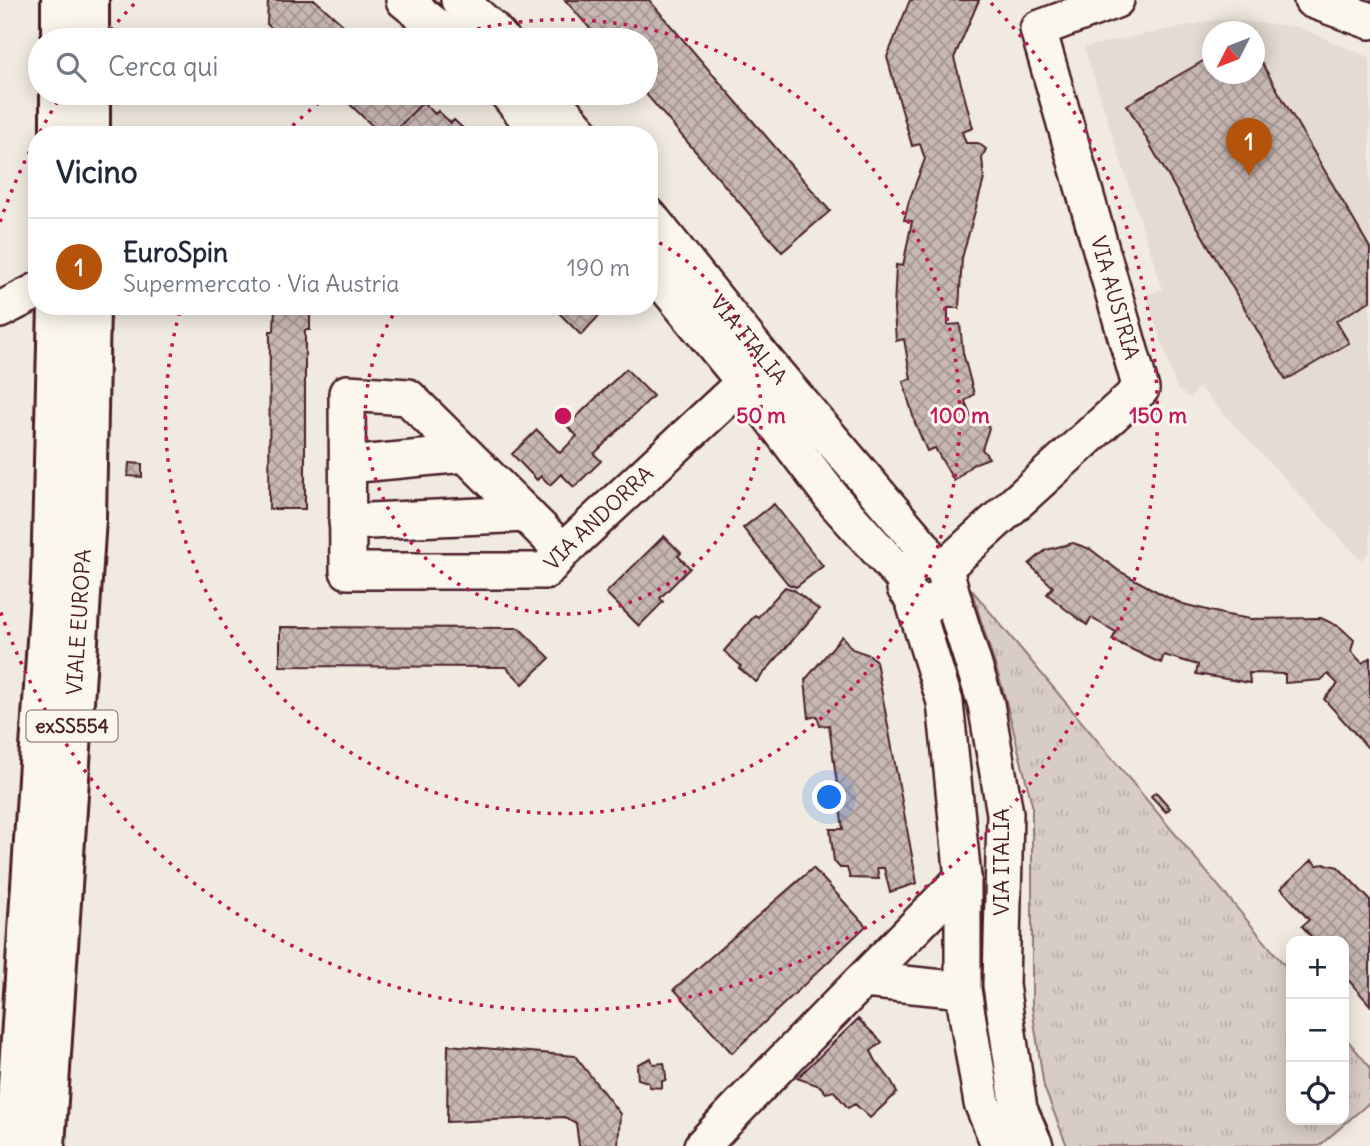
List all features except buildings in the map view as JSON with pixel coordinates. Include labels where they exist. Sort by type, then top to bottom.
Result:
[{"type":"main road","points":[[61,0],[61,28]]},
{"type":"main road","points":[[89,0],[89,28]]},
{"type":"main road","points":[[60,126],[61,105]]},
{"type":"main road","points":[[90,105],[90,126]]},
{"type":"main road","name":"VIALE EUROPA","points":[[14,1146],[51,580],[58,315]]},
{"type":"main road","name":"VIALE EUROPA","points":[[45,1146],[86,518],[90,315]]},
{"type":"street","points":[[404,0],[438,28]]},
{"type":"street","points":[[459,0],[491,28]]},
{"type":"street","name":"VIA AUSTRIA","points":[[928,578],[953,561],[1141,389],[1038,29],[1116,0]]},
{"type":"street","points":[[1312,0],[1370,21]]},
{"type":"street","points":[[516,105],[534,126]]},
{"type":"street","points":[[557,105],[575,126]]},
{"type":"street","name":"VIA ITALIA","points":[[658,229],[755,372],[836,503],[928,578],[986,704],[1004,813],[1001,985],[1019,1109],[1035,1146]]},
{"type":"street","name":"VIA ITALIA","points":[[658,276],[755,372]]},
{"type":"street","points":[[0,310],[28,296]]},
{"type":"street","name":"VIA ANDORRA","points":[[347,522],[348,571],[545,571],[563,551],[755,372]]},
{"type":"street","points":[[526,514],[347,522],[348,393],[408,397],[465,454],[526,514],[563,551]]},
{"type":"street","points":[[348,465],[465,454]]},
{"type":"street","name":"VIA ITALIA","points":[[928,578],[945,702],[963,878],[963,990],[982,1103],[1000,1146]]},
{"type":"street","points":[[702,1146],[769,1074],[963,878]]},
{"type":"street","points":[[864,980],[963,990]]},
{"type":"shaded area","points":[[1202,23],[1202,84],[1265,84],[1265,24],[1298,27],[1370,58],[1370,551],[1361,560],[1199,387],[1190,398],[1177,389],[1146,294],[1163,290],[1084,47]]},
{"type":"green space","points":[[971,589],[1286,967],[1286,1125],[1343,1125],[1319,1146],[1067,1146],[1044,1087],[1032,1008],[1032,804],[1004,693]]},
{"type":"green space","points":[[1349,1042],[1370,1067],[1370,1102],[1349,1120]]},
{"type":"place","name":"EuroSpin","points":[[1249,176]]}]
